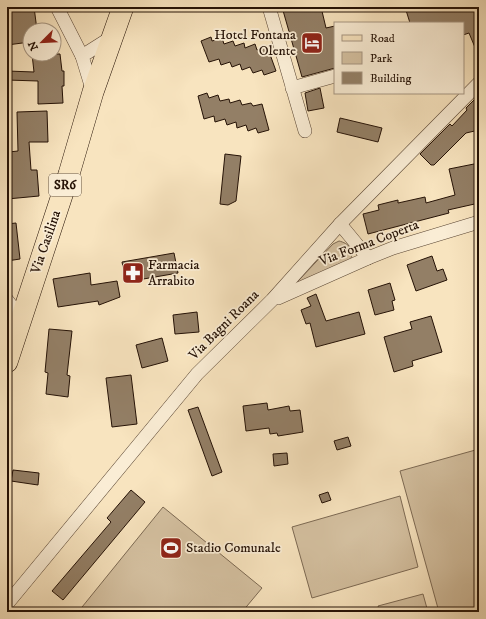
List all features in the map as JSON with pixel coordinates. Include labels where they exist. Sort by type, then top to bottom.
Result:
[{"type":"main road","name":"Via Casilina","points":[[7,362],[67,180],[93,92],[123,7]]},
{"type":"street","points":[[57,7],[82,56],[93,92]]},
{"type":"street","points":[[269,7],[305,131]]},
{"type":"street","points":[[82,56],[112,36]]},
{"type":"street","points":[[292,88],[334,76]]},
{"type":"street","name":"Via Bagni Roana","points":[[7,604],[186,387],[272,300],[340,224],[479,83]]},
{"type":"street","name":"Via Forma Coperta","points":[[272,300],[401,245],[479,222]]},
{"type":"street","points":[[340,224],[368,258]]},
{"type":"street","points":[[7,300],[21,318]]},
{"type":"green space","points":[[339,241],[348,245],[352,250],[350,260],[298,284],[298,281],[333,244]]},
{"type":"green space","points":[[479,449],[479,612],[439,612],[400,471]]},
{"type":"green space","points":[[400,496],[418,567],[312,598],[292,527]]},
{"type":"green space","name":"Stadio Comunale","points":[[163,507],[262,588],[242,612],[78,612]]},
{"type":"green space","points":[[423,594],[428,612],[380,612],[378,606]]},
{"type":"building","points":[[7,7],[34,7],[36,22],[22,22],[22,43],[7,45],[7,31],[9,31]]},
{"type":"building","name":"Hotel Fontana Olente","points":[[282,7],[321,7],[326,28],[334,26],[334,68],[302,77]]},
{"type":"building","points":[[405,7],[479,7],[479,57],[469,33],[464,35],[464,22],[410,22]]},
{"type":"building","points":[[211,37],[212,41],[222,38],[224,44],[233,41],[235,46],[244,43],[245,48],[255,44],[257,50],[267,46],[276,71],[264,75],[262,70],[253,73],[250,67],[242,70],[240,64],[232,67],[230,62],[221,65],[219,59],[209,62],[201,41]]},
{"type":"building","points":[[33,62],[61,62],[62,71],[64,71],[64,86],[62,86],[63,103],[38,104],[38,81],[7,80],[7,71],[34,72]]},
{"type":"building","points":[[320,88],[324,108],[308,111],[305,93]]},
{"type":"building","points":[[207,93],[209,98],[218,95],[220,101],[229,99],[230,103],[240,100],[242,105],[251,103],[253,106],[262,104],[269,130],[258,133],[256,128],[248,131],[246,125],[237,128],[236,122],[227,125],[225,119],[215,122],[214,116],[204,119],[198,96]]},
{"type":"building","points":[[475,99],[479,104],[479,130],[466,133],[434,165],[431,165],[420,154],[450,124],[452,126]]},
{"type":"building","points":[[47,111],[48,142],[29,142],[31,170],[37,170],[39,196],[7,199],[7,172],[10,172],[9,152],[18,151],[17,112]]},
{"type":"building","points":[[340,118],[382,128],[378,142],[337,132]]},
{"type":"building","points":[[225,154],[241,156],[236,201],[228,205],[220,204]]},
{"type":"building","points":[[479,163],[479,203],[448,210],[449,213],[368,234],[363,214],[379,210],[378,205],[398,200],[398,203],[425,197],[426,203],[455,195],[449,169]]},
{"type":"building","points":[[16,223],[20,259],[7,261],[7,224]]},
{"type":"building","points":[[174,253],[178,273],[126,282],[122,262]]},
{"type":"building","points":[[432,256],[437,271],[443,269],[447,280],[416,291],[407,265]]},
{"type":"building","points":[[90,273],[91,285],[117,281],[120,297],[99,305],[98,301],[58,307],[53,279]]},
{"type":"building","points":[[390,283],[395,300],[392,301],[394,310],[375,315],[368,290]]},
{"type":"building","points":[[316,294],[326,321],[359,312],[365,334],[316,347],[310,323],[306,324],[301,310],[311,306],[307,298]]},
{"type":"building","points":[[197,312],[199,332],[175,334],[173,315]]},
{"type":"building","points":[[431,316],[442,352],[412,361],[413,366],[394,372],[384,337],[412,329],[410,322]]},
{"type":"building","points":[[49,329],[72,331],[67,375],[70,376],[68,397],[46,394],[48,373],[45,372]]},
{"type":"building","points":[[162,338],[168,361],[142,368],[136,345]]},
{"type":"building","points":[[131,375],[137,424],[112,427],[106,378]]},
{"type":"building","points":[[267,403],[268,410],[289,406],[290,411],[300,410],[303,432],[278,436],[277,433],[270,434],[269,428],[246,431],[243,406]]},
{"type":"building","points":[[198,407],[222,472],[212,476],[188,410]]},
{"type":"building","points":[[348,437],[351,446],[337,450],[334,441]]},
{"type":"building","points":[[287,453],[288,464],[274,466],[273,454]]},
{"type":"building","points":[[13,470],[39,473],[38,485],[11,481]]},
{"type":"building","points":[[131,490],[145,502],[63,600],[52,591],[111,522],[107,518]]},
{"type":"building","points":[[328,492],[331,500],[322,503],[319,495]]},
{"type":"place","name":"Hotel Fontana Olente","points":[[312,43]]},
{"type":"place","name":"Farmacia Arrabito","points":[[133,273]]},
{"type":"place","name":"Stadio Comunale","points":[[171,548]]}]
